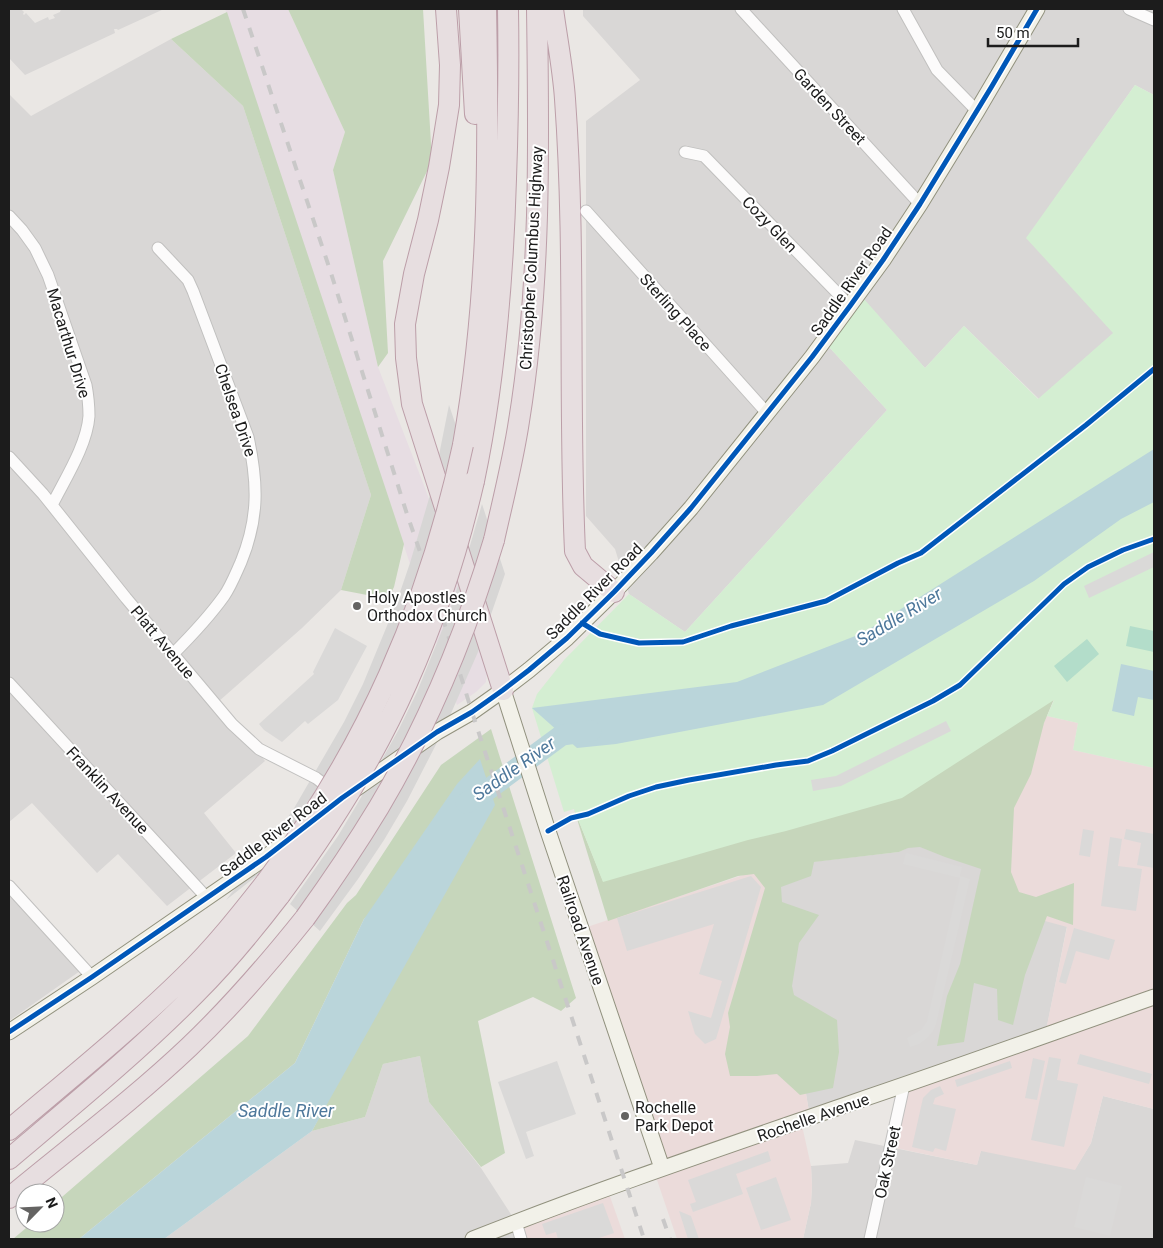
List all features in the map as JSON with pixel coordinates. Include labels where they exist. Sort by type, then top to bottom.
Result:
[{"type":"highway","points":[[446,9],[450,65],[449,105],[437,176],[414,274],[405,324],[406,358],[412,404],[503,690]]},
{"type":"highway","points":[[469,9],[484,263]]},
{"type":"highway","name":"Christopher Columbus Highway","points":[[9,1159],[167,1022],[228,959],[273,889],[308,823],[331,787],[368,720],[390,674],[436,553],[463,445],[475,368],[484,263],[488,139],[486,9]]},
{"type":"highway","name":"Christopher Columbus Highway","points":[[9,1130],[154,1006],[185,976],[244,911],[273,889],[322,837],[345,800],[388,722],[406,684],[424,643],[466,517],[489,403],[499,317],[505,230],[508,143],[508,9]]},
{"type":"highway","name":"Christopher Columbus Highway","points":[[9,1198],[124,1105],[189,1047],[250,984],[305,918],[360,837],[396,776],[440,689],[457,648],[494,540],[516,436],[525,377],[530,333],[536,212],[537,9]]},
{"type":"highway","points":[[553,9],[565,97],[571,206],[575,551],[583,566],[614,592]]},
{"type":"street","name":"Garden Street","points":[[741,9],[920,204]]},
{"type":"street","points":[[903,9],[937,70],[977,111]]},
{"type":"street","name":"Saddle River Road","points":[[9,1032],[266,857],[342,798],[437,732],[472,712],[503,690],[530,670],[567,638],[614,592],[652,553],[691,508],[812,357],[850,306],[920,204],[1037,9]]},
{"type":"street","points":[[1129,9],[1154,20]]},
{"type":"street","name":"Cozy Glen","points":[[685,152],[704,156],[850,306]]},
{"type":"street","name":"Sterling Place","points":[[586,211],[767,413]]},
{"type":"street","name":"Macarthur Drive","points":[[9,216],[35,248],[48,275],[86,385],[89,400],[86,434],[52,505]]},
{"type":"street","name":"Chelsea Drive","points":[[158,248],[188,280],[193,291],[248,437],[256,486],[253,525],[246,550],[236,573],[225,594],[202,624],[173,654]]},
{"type":"street","name":"Platt Avenue","points":[[9,457],[43,494],[126,598],[232,724],[259,749],[316,778],[342,798]]},
{"type":"street","name":"Franklin Avenue","points":[[9,683],[207,898]]},
{"type":"street","name":"Railroad Avenue","points":[[503,690],[554,849],[662,1168]]},
{"type":"street","points":[[9,886],[92,976]]},
{"type":"street","name":"Rochelle Avenue","points":[[474,1239],[662,1168],[1154,997]]},
{"type":"street","name":"Oak Street","points":[[870,1239],[904,1085]]},
{"type":"street","points":[[516,1222],[521,1239]]},
{"type":"shaded area","points":[[9,9],[21,9],[24,15],[26,13],[35,23],[48,17],[49,20],[55,18],[53,15],[60,12],[61,9],[164,9],[118,30],[114,29],[115,33],[25,75],[9,58]]},
{"type":"shaded area","points":[[225,9],[288,9],[345,132],[333,170],[378,367],[425,488],[485,653],[486,682],[476,692],[457,705]]},
{"type":"shaded area","points":[[583,9],[1154,9],[1154,95],[1135,85],[1027,238],[1114,333],[1039,399],[964,326],[925,368],[864,300],[829,347],[887,410],[685,632],[629,594],[615,549],[586,516],[586,121],[640,80],[583,16]]},
{"type":"shaded area","points":[[171,39],[243,106],[371,495],[341,590],[302,628],[218,702],[265,761],[204,813],[236,853],[167,906],[118,854],[97,873],[32,803],[9,822],[9,94],[31,116]]},
{"type":"shaded area","points":[[1154,552],[1154,567],[1089,598],[1084,586]]},
{"type":"shaded area","points":[[335,628],[367,646],[338,700],[308,724],[305,721],[282,742],[264,730],[259,724],[314,674],[313,672]]},
{"type":"shaded area","points":[[1047,716],[1078,723],[1073,750],[1154,768],[1154,1109],[1103,1096],[1091,1143],[1075,1170],[981,1151],[977,1165],[891,1147],[904,1085],[1045,1035],[1067,927],[976,902],[1003,815]]},
{"type":"shaded area","points":[[946,721],[951,731],[841,786],[813,791],[811,780],[836,776]]},
{"type":"shaded area","points":[[1083,829],[1094,831],[1090,857],[1079,855]]},
{"type":"shaded area","points":[[1126,829],[1154,834],[1154,868],[1137,865],[1141,843],[1124,839]]},
{"type":"shaded area","points":[[933,835],[988,849],[976,902],[1067,926],[1045,1036],[810,1117],[767,867],[899,852]]},
{"type":"shaded area","points":[[1110,837],[1122,839],[1118,866],[1142,869],[1136,911],[1101,906]]},
{"type":"shaded area","points":[[906,853],[962,867],[960,876],[970,879],[936,1024],[927,1038],[919,1044],[910,1047],[907,1038],[921,1030],[927,1021],[960,878],[903,864]]},
{"type":"shaded area","points":[[767,867],[810,1117],[801,1121],[811,1166],[812,1186],[811,1203],[803,1239],[677,1239],[654,1171],[662,1168],[581,929]]},
{"type":"shaded area","points":[[751,876],[761,887],[716,1039],[705,1044],[695,1034],[688,1011],[711,1018],[722,981],[699,974],[714,924],[627,951],[617,918]]},
{"type":"shaded area","points":[[9,889],[80,971],[9,1021]]},
{"type":"shaded area","points":[[1074,928],[1115,940],[1109,960],[1076,951],[1066,984],[1059,982]]},
{"type":"shaded area","points":[[1080,1054],[1152,1074],[1149,1084],[1077,1064]]},
{"type":"shaded area","points":[[420,1056],[429,1102],[481,1168],[516,1222],[521,1239],[164,1239],[312,1131],[365,1117],[383,1064]]},
{"type":"shaded area","points":[[1049,1057],[1061,1059],[1057,1080],[1078,1084],[1064,1147],[1031,1140]]},
{"type":"shaded area","points":[[1033,1058],[1045,1061],[1037,1100],[1025,1098]]},
{"type":"shaded area","points":[[557,1061],[576,1114],[526,1132],[534,1156],[526,1159],[498,1082]]},
{"type":"shaded area","points":[[1010,1061],[1012,1068],[957,1087],[955,1080]]},
{"type":"shaded area","points":[[940,1086],[944,1094],[935,1098],[933,1104],[956,1109],[946,1151],[935,1148],[933,1152],[912,1147],[923,1098],[931,1090]]},
{"type":"shaded area","points":[[1103,1096],[1154,1109],[1154,1239],[803,1239],[811,1203],[811,1166],[848,1163],[855,1140],[977,1165],[981,1150],[1075,1169],[1091,1143]]},
{"type":"shaded area","points":[[768,1151],[771,1161],[736,1174],[743,1194],[693,1212],[690,1204],[696,1202],[688,1180]]},
{"type":"shaded area","points":[[776,1177],[791,1220],[761,1230],[746,1188]]},
{"type":"shaded area","points":[[1086,1177],[1122,1186],[1110,1236],[1074,1227]]},
{"type":"shaded area","points":[[607,1188],[625,1239],[521,1239],[516,1222]]},
{"type":"shaded area","points":[[603,1203],[614,1233],[596,1239],[558,1239],[556,1232],[546,1235],[542,1224]]},
{"type":"shaded area","points":[[679,1211],[691,1216],[699,1239],[688,1239]]},
{"type":"green space","points":[[288,9],[423,9],[432,161],[383,261],[388,353],[378,367],[333,170],[345,132]]},
{"type":"green space","points":[[227,12],[404,544],[394,587],[388,599],[341,590],[371,495],[243,106],[171,39]]},
{"type":"green space","points":[[1135,85],[1154,95],[1154,768],[1073,750],[1078,723],[1047,716],[1054,700],[902,798],[603,882],[574,809],[564,812],[532,708],[537,694],[564,660],[629,594],[685,632],[887,410],[829,347],[864,299],[925,368],[964,326],[1038,399],[1113,333],[1026,238]]},
{"type":"green space","points":[[1130,626],[1154,631],[1154,652],[1126,646]]},
{"type":"green space","points":[[1087,639],[1099,654],[1067,682],[1054,666]]},
{"type":"green space","points":[[1054,699],[1044,723],[1031,774],[1014,808],[1011,872],[1019,892],[1036,897],[1074,883],[1073,925],[1047,916],[1025,975],[1013,1025],[998,1020],[997,989],[974,983],[964,1042],[937,1046],[947,996],[960,964],[981,869],[920,847],[908,848],[899,852],[814,862],[811,876],[781,887],[782,902],[819,915],[799,943],[792,986],[794,995],[837,1020],[839,1052],[833,1088],[800,1095],[777,1074],[730,1076],[725,1054],[730,1027],[728,1013],[765,888],[754,874],[738,876],[608,921],[574,809],[603,881]]},
{"type":"green space","points":[[491,729],[576,998],[561,1011],[533,997],[478,1021],[505,1153],[481,1167],[429,1102],[420,1056],[383,1064],[365,1117],[312,1131],[474,818],[364,919],[295,1063],[79,1239],[13,1239],[20,1233],[65,1233],[65,1194],[248,1036],[347,903],[356,895],[441,765]]},
{"type":"water","name":"Saddle River","points":[[1154,449],[1154,502],[1121,519],[1034,581],[823,705],[616,744],[577,748],[532,708],[737,682],[863,633]]},
{"type":"water","points":[[1121,664],[1154,671],[1154,700],[1138,697],[1134,716],[1112,711]]},
{"type":"water","name":"Saddle River","points":[[480,759],[495,805],[312,1131],[164,1239],[79,1239],[295,1063],[364,919],[457,784]]},
{"type":"pier","points":[[449,405],[480,497],[458,575],[287,901],[258,875],[226,900],[293,810],[344,722],[363,684],[396,604],[410,563],[433,485]]},
{"type":"pier","points":[[482,504],[505,574],[478,652],[445,727],[407,801],[358,879],[320,931],[290,904],[338,836],[359,801],[417,692],[447,618]]},
{"type":"waterway","name":"Saddle River","points":[[466,803],[482,794],[562,735],[591,731]]},
{"type":"railway","points":[[243,9],[330,270],[406,511],[443,619],[644,1239]]},
{"type":"railway","points":[[663,1219],[670,1239]]},
{"type":"cycle path","points":[[9,1032],[266,857],[342,798],[437,732],[472,712],[503,690],[567,638],[614,592],[691,508],[812,357],[850,306],[920,204],[1037,9]]},
{"type":"cycle path","points":[[582,623],[600,634],[639,643],[683,642],[731,626],[826,601],[921,553],[1086,425],[1154,369]]},
{"type":"cycle path","points":[[548,831],[571,818],[588,814],[629,796],[656,787],[808,761],[832,751],[933,701],[960,685],[1064,584],[1088,567],[1123,550],[1154,539]]},
{"type":"place","name":"Holy Apostles Orthodox Church","points":[[357,606]]},
{"type":"place","name":"Rochelle Park Depot","points":[[625,1116]]}]
